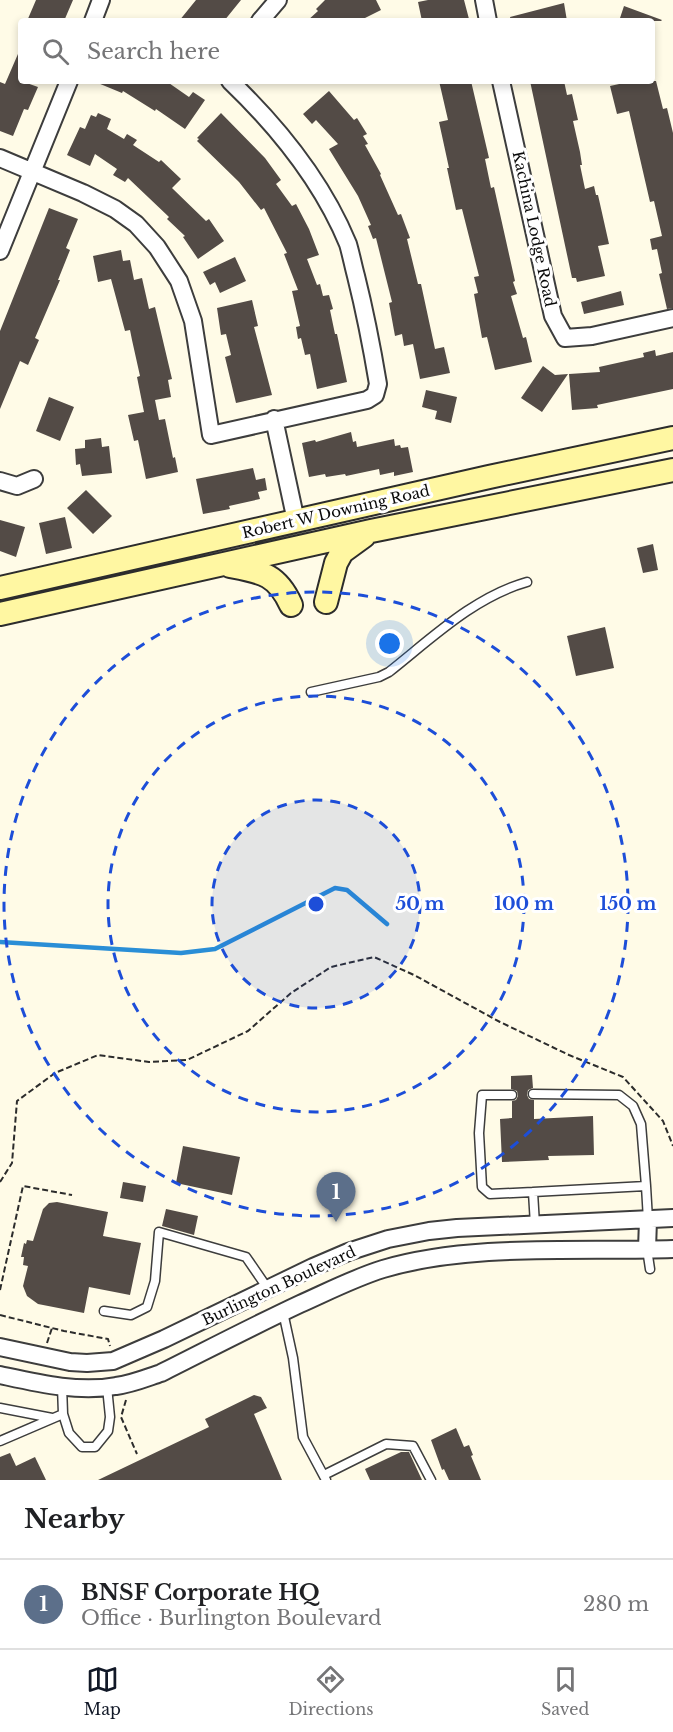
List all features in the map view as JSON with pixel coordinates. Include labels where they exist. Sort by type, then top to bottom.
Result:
[{"type":"main road","name":"Robert W Downing Road","points":[[0,588],[478,479],[673,438]]},
{"type":"main road","name":"Robert W Downing Road","points":[[0,615],[370,531],[673,470]]},
{"type":"main road","points":[[326,602],[336,563],[342,552],[370,531]]},
{"type":"main road","points":[[223,564],[259,572],[273,579],[284,588],[291,605]]},
{"type":"street","points":[[263,18],[278,0]]},
{"type":"street","points":[[484,0],[487,18]]},
{"type":"street","points":[[0,251],[68,84]]},
{"type":"street","points":[[0,158],[115,209],[136,224],[157,247],[179,281],[194,321],[211,435],[274,419],[367,400],[375,395],[378,384],[364,307],[348,246],[324,196],[294,150],[257,107],[233,84]]},
{"type":"street","name":"Kachina Lodge Road","points":[[502,84],[553,316],[565,338],[592,336],[673,318]]},
{"type":"street","points":[[274,419],[296,521]]},
{"type":"street","points":[[0,481],[17,486],[34,478]]},
{"type":"street","name":"Burlington Boulevard","points":[[0,1347],[70,1362],[87,1364],[113,1361],[313,1267],[388,1239],[457,1228],[673,1218]]},
{"type":"street","points":[[647,1250],[648,1220]]},
{"type":"street","points":[[535,1225],[538,1251]]},
{"type":"street","name":"Burlington Boulevard","points":[[0,1375],[49,1385],[89,1388],[134,1382],[161,1373],[343,1284],[384,1269],[422,1260],[462,1255],[538,1251],[673,1249]]},
{"type":"street","points":[[268,1289],[283,1312]]},
{"type":"street","points":[[87,1364],[89,1388]]},
{"type":"lane","points":[[311,692],[379,677],[389,672],[486,598],[506,588],[527,582]]},
{"type":"lane","points":[[533,1094],[619,1095],[633,1106],[641,1124],[648,1220]]},
{"type":"lane","points":[[512,1095],[482,1095],[479,1133],[482,1187],[490,1194],[646,1186]]},
{"type":"lane","points":[[533,1192],[535,1225]]},
{"type":"lane","points":[[104,1311],[131,1315],[147,1307],[155,1281],[159,1232],[246,1257],[268,1289]]},
{"type":"lane","points":[[647,1250],[650,1269]]},
{"type":"lane","points":[[283,1312],[293,1358],[303,1437],[325,1478],[386,1444],[413,1446],[431,1480]]},
{"type":"lane","points":[[62,1386],[63,1414],[69,1433],[82,1447],[95,1447],[108,1431],[110,1418],[106,1387]]},
{"type":"lane","points":[[0,1408],[53,1418]]},
{"type":"lane","points":[[0,1441],[63,1414]]},
{"type":"path","points":[[0,1182],[12,1162],[17,1101],[55,1073],[98,1055],[149,1062],[187,1060],[248,1031],[291,993],[331,967],[374,957],[414,975],[519,1032],[623,1077],[663,1121],[673,1146]]},
{"type":"path","points":[[0,1290],[23,1186],[72,1195]]},
{"type":"building","points":[[36,0],[73,0],[65,18],[28,18]]},
{"type":"building","points":[[196,0],[241,0],[226,18],[181,18]]},
{"type":"building","points":[[325,0],[376,0],[381,10],[365,18],[310,18],[318,11],[316,9]]},
{"type":"building","points":[[464,0],[469,18],[421,18],[418,2]]},
{"type":"building","points":[[564,3],[566,18],[510,18]]},
{"type":"building","points":[[624,6],[662,20],[655,21],[655,18],[620,18]]},
{"type":"building","points":[[18,54],[18,84],[38,87],[28,110],[24,109],[13,136],[0,131],[0,82],[5,84]]},
{"type":"building","points":[[656,81],[663,109],[667,108],[673,133],[673,308],[667,309],[659,274],[662,273],[657,249],[652,250],[650,239],[662,236],[654,201],[650,202],[629,111],[617,114],[610,86],[655,84]]},
{"type":"building","points":[[100,84],[170,84],[189,97],[193,92],[205,100],[185,129],[156,109],[155,111],[123,91],[122,93]]},
{"type":"building","points":[[440,84],[472,84],[489,158],[485,159],[491,188],[494,187],[515,281],[513,282],[517,294],[511,296],[523,338],[526,337],[532,362],[495,370],[487,337],[482,338],[474,294],[478,293],[474,277],[479,276],[462,209],[456,210],[439,122],[448,120]]},
{"type":"building","points":[[531,84],[565,84],[567,95],[572,94],[578,120],[573,121],[585,189],[594,186],[596,195],[598,195],[609,244],[598,246],[605,276],[577,282],[576,278],[572,278]]},
{"type":"building","points":[[329,91],[354,120],[357,118],[367,134],[363,136],[368,144],[365,145],[381,174],[398,215],[401,214],[410,238],[407,239],[418,284],[421,284],[435,349],[444,347],[450,373],[420,379],[413,344],[404,346],[402,334],[395,336],[389,303],[392,302],[376,238],[373,239],[368,226],[371,225],[358,196],[329,149],[338,144],[316,120],[312,124],[303,114]]},
{"type":"building","points":[[98,113],[111,119],[107,129],[124,139],[127,134],[137,140],[133,145],[159,162],[161,160],[181,179],[172,188],[206,221],[209,219],[224,241],[198,259],[183,237],[185,236],[167,219],[169,217],[128,178],[125,182],[113,175],[117,169],[95,154],[90,166],[67,155],[80,127],[85,129],[91,115],[96,117]]},
{"type":"building","points":[[221,113],[265,158],[281,180],[276,184],[292,206],[296,204],[309,229],[319,255],[307,259],[317,285],[320,284],[323,296],[329,295],[333,309],[330,310],[347,382],[317,389],[310,354],[305,355],[301,338],[298,339],[296,327],[300,326],[292,291],[298,290],[284,254],[287,253],[264,208],[261,210],[239,182],[197,141],[199,139],[197,138]]},
{"type":"building","points":[[49,208],[78,219],[66,248],[70,250],[58,280],[60,280],[35,338],[39,340],[28,365],[20,361],[0,409],[0,331]]},
{"type":"building","points":[[121,250],[123,261],[130,260],[134,280],[142,278],[149,309],[155,307],[172,379],[168,380],[171,397],[155,400],[159,420],[165,419],[178,472],[146,479],[138,440],[134,441],[128,415],[144,412],[137,377],[140,376],[130,330],[125,331],[111,279],[98,282],[93,256]]},
{"type":"building","points":[[235,257],[246,281],[220,293],[215,282],[210,285],[203,272]]},
{"type":"building","points":[[621,291],[624,305],[584,314],[581,302]]},
{"type":"building","points":[[252,300],[258,326],[254,327],[272,395],[236,403],[225,357],[231,355],[226,334],[221,335],[217,308]]},
{"type":"building","points":[[655,350],[656,356],[673,352],[673,389],[597,405],[598,408],[572,410],[569,374],[600,372],[599,367],[644,357],[643,353]]},
{"type":"building","points":[[543,366],[555,375],[568,374],[542,412],[521,398]]},
{"type":"building","points":[[426,390],[457,397],[451,423],[435,419],[437,411],[422,407]]},
{"type":"building","points":[[49,397],[74,407],[60,441],[36,431]]},
{"type":"building","points":[[351,432],[353,442],[356,441],[357,447],[394,439],[395,446],[408,447],[413,472],[394,476],[394,472],[380,475],[379,469],[346,476],[345,474],[326,477],[325,474],[309,477],[302,443],[315,440],[316,442]]},
{"type":"building","points":[[101,438],[102,447],[109,446],[112,473],[82,476],[80,464],[76,465],[75,449],[85,448],[85,440]]},
{"type":"building","points":[[253,468],[256,480],[265,478],[267,490],[258,492],[260,499],[229,506],[230,509],[203,514],[196,479]]},
{"type":"building","points":[[86,490],[112,516],[93,534],[67,508]]},
{"type":"building","points":[[65,517],[72,548],[46,554],[39,523]]},
{"type":"building","points":[[0,520],[25,527],[16,557],[0,551]]},
{"type":"building","points":[[653,544],[658,570],[643,573],[637,548]]},
{"type":"building","points":[[605,627],[614,668],[576,676],[567,636]]},
{"type":"building","points":[[532,1075],[533,1088],[528,1090],[527,1095],[529,1099],[534,1100],[534,1119],[593,1116],[594,1155],[548,1156],[549,1160],[502,1162],[500,1119],[512,1118],[512,1101],[518,1096],[517,1091],[511,1089],[511,1076]]},
{"type":"building","points":[[183,1146],[240,1157],[232,1195],[176,1183]]},
{"type":"building","points":[[123,1182],[146,1186],[143,1202],[120,1198]]},
{"type":"building","points":[[57,1202],[108,1212],[103,1236],[141,1243],[130,1295],[89,1287],[84,1313],[38,1304],[27,1296],[23,1286],[28,1266],[23,1265],[24,1257],[21,1257],[24,1243],[26,1244],[27,1240],[33,1241],[43,1209],[49,1203]]},
{"type":"building","points":[[166,1209],[198,1216],[194,1235],[162,1226]]},
{"type":"building","points":[[254,1395],[261,1397],[267,1408],[254,1414],[282,1480],[98,1480],[209,1427],[205,1419]]},
{"type":"building","points":[[456,1428],[464,1447],[469,1445],[481,1480],[449,1480],[444,1469],[442,1470],[431,1440]]},
{"type":"building","points":[[401,1452],[409,1452],[422,1480],[370,1480],[365,1469]]},
{"type":"building","points":[[10,1453],[16,1466],[35,1457],[46,1480],[0,1480],[0,1457]]},
{"type":"waterway","points":[[0,942],[181,953],[215,949],[335,888],[347,890],[387,924]]},
{"type":"place","name":"BNSF Corporate HQ","points":[[336,1222]]}]
